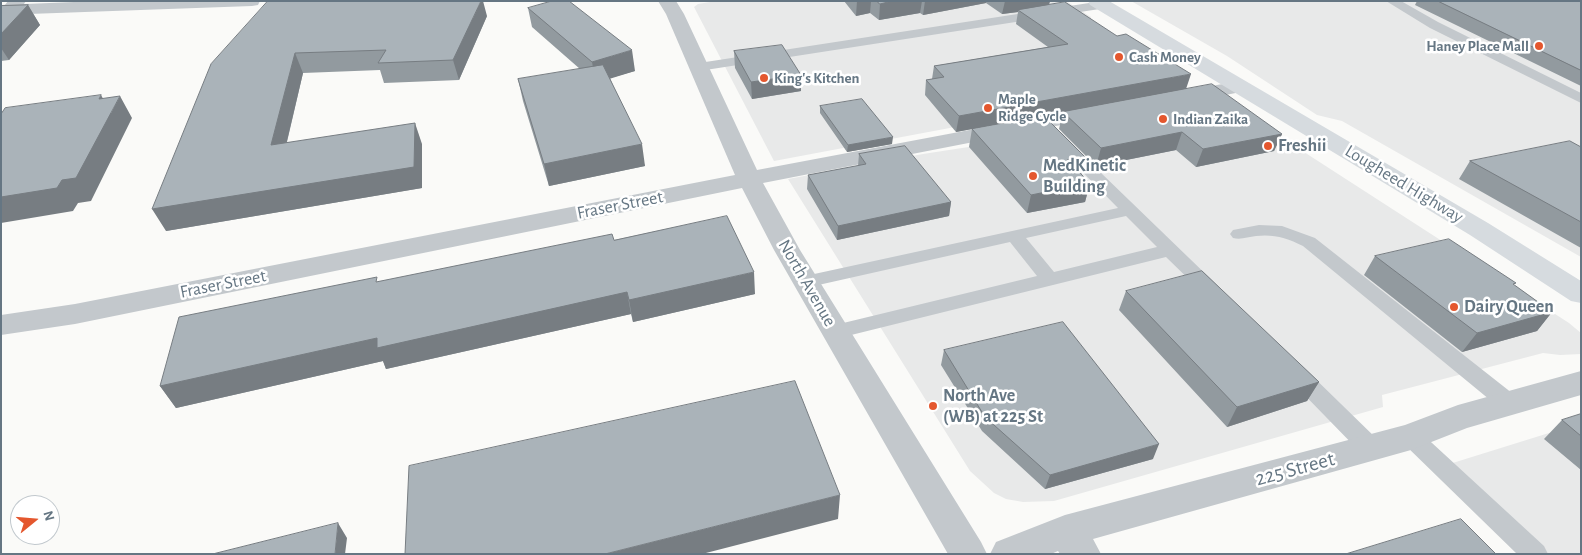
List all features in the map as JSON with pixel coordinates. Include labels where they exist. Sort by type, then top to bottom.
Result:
[{"type":"main road","name":"Lougheed Highway","points":[[1099,3],[1479,229],[1581,294]]},
{"type":"street","points":[[9,7],[252,1]]},
{"type":"street","name":"North Avenue","points":[[667,1],[675,14],[749,179],[805,282],[968,554]]},
{"type":"street","points":[[1168,100],[1239,87]]},
{"type":"street","name":"Fraser Street","points":[[1,325],[75,314],[749,179],[1120,108]]},
{"type":"street","name":"225 Street","points":[[1009,554],[1073,542],[1411,437],[1458,418],[1581,382]]},
{"type":"lane","points":[[1392,1],[1434,25],[1581,99]]},
{"type":"lane","points":[[699,67],[1099,3]]},
{"type":"lane","points":[[1041,123],[1226,304]]},
{"type":"lane","points":[[805,282],[1130,210]]},
{"type":"lane","points":[[1240,234],[1266,228],[1295,235],[1309,242],[1509,403]]},
{"type":"lane","points":[[1015,236],[1049,278]]},
{"type":"lane","points":[[835,332],[1049,278],[1170,250]]},
{"type":"lane","points":[[1281,359],[1371,448]]},
{"type":"lane","points":[[1411,437],[1535,554]]},
{"type":"shaded area","points":[[716,1],[1066,1],[1091,17],[1091,22],[971,124],[774,161],[694,7],[698,4]]},
{"type":"shaded area","points":[[1131,1],[1581,1],[1581,257],[1342,121],[1317,115],[1227,56]]},
{"type":"shaded area","points":[[1218,101],[1273,132],[1569,323],[1581,333],[1581,354],[1560,355],[1543,353],[1382,395],[1383,407],[1054,501],[1023,502],[1006,499],[994,493],[970,471],[788,179],[923,154],[1053,134]]},
{"type":"shaded area","points":[[1581,423],[1581,554],[1535,554],[1443,466]]},
{"type":"building","points":[[268,1],[481,1],[453,60],[378,63],[386,50],[295,53],[271,145],[415,123],[414,167],[152,209],[211,64]]},
{"type":"building","points":[[552,1],[569,1],[632,50],[592,62],[528,8]]},
{"type":"building","points":[[877,1],[892,1],[880,4]]},
{"type":"building","name":"Haney Place Mall","points":[[1438,1],[1581,1],[1581,70]]},
{"type":"building","points":[[1065,2],[1117,36],[1126,34],[1191,74],[959,116],[926,80],[944,77],[934,66],[1068,44],[1018,10]]},
{"type":"building","points":[[28,5],[1,34],[1,6]]},
{"type":"building","points":[[782,45],[801,75],[751,82],[734,51]]},
{"type":"building","points":[[603,65],[642,144],[544,164],[518,79]]},
{"type":"building","points":[[1212,84],[1282,134],[1203,149],[1182,132],[1101,148],[1063,112]]},
{"type":"building","points":[[101,95],[99,99],[120,96],[76,178],[62,180],[57,188],[1,197],[1,114],[5,108]]},
{"type":"building","points":[[862,99],[893,137],[848,145],[820,106]]},
{"type":"building","points":[[1044,116],[1085,157],[1067,160],[1090,183],[1031,195],[972,129]]},
{"type":"building","points":[[1570,141],[1581,147],[1581,222],[1470,161]]},
{"type":"building","points":[[905,146],[951,202],[838,226],[808,175],[866,164],[859,154]]},
{"type":"building","points":[[727,216],[754,272],[629,300],[627,292],[377,348],[377,338],[160,386],[179,317],[377,277],[376,282],[612,234],[614,240]]},
{"type":"building","points":[[1449,239],[1516,283],[1513,284],[1552,312],[1477,333],[1375,256]]},
{"type":"building","points":[[1202,271],[1319,382],[1237,407],[1126,291]]},
{"type":"building","points":[[1063,322],[1159,444],[1050,475],[985,417],[944,350]]},
{"type":"building","points":[[795,381],[840,495],[605,554],[405,554],[409,466]]},
{"type":"building","points":[[1581,414],[1581,436],[1562,420]]},
{"type":"building","points":[[1461,519],[1496,554],[1346,554]]},
{"type":"building","points":[[338,523],[335,554],[213,554]]},
{"type":"place","name":"Haney Place Mall","points":[[1539,46]]},
{"type":"place","name":"Cash Money","points":[[1119,57]]},
{"type":"place","name":"King's Kitchen","points":[[764,78]]},
{"type":"place","name":"Maple Ridge Cycle","points":[[988,108]]},
{"type":"place","name":"Indian Zaika","points":[[1163,119]]},
{"type":"place","name":"Freshii","points":[[1268,146]]},
{"type":"place","name":"MedKinetic Building","points":[[1033,176]]},
{"type":"place","name":"Dairy Queen","points":[[1454,307]]},
{"type":"place","name":"North Ave (WB) at 225 St","points":[[933,406]]}]
